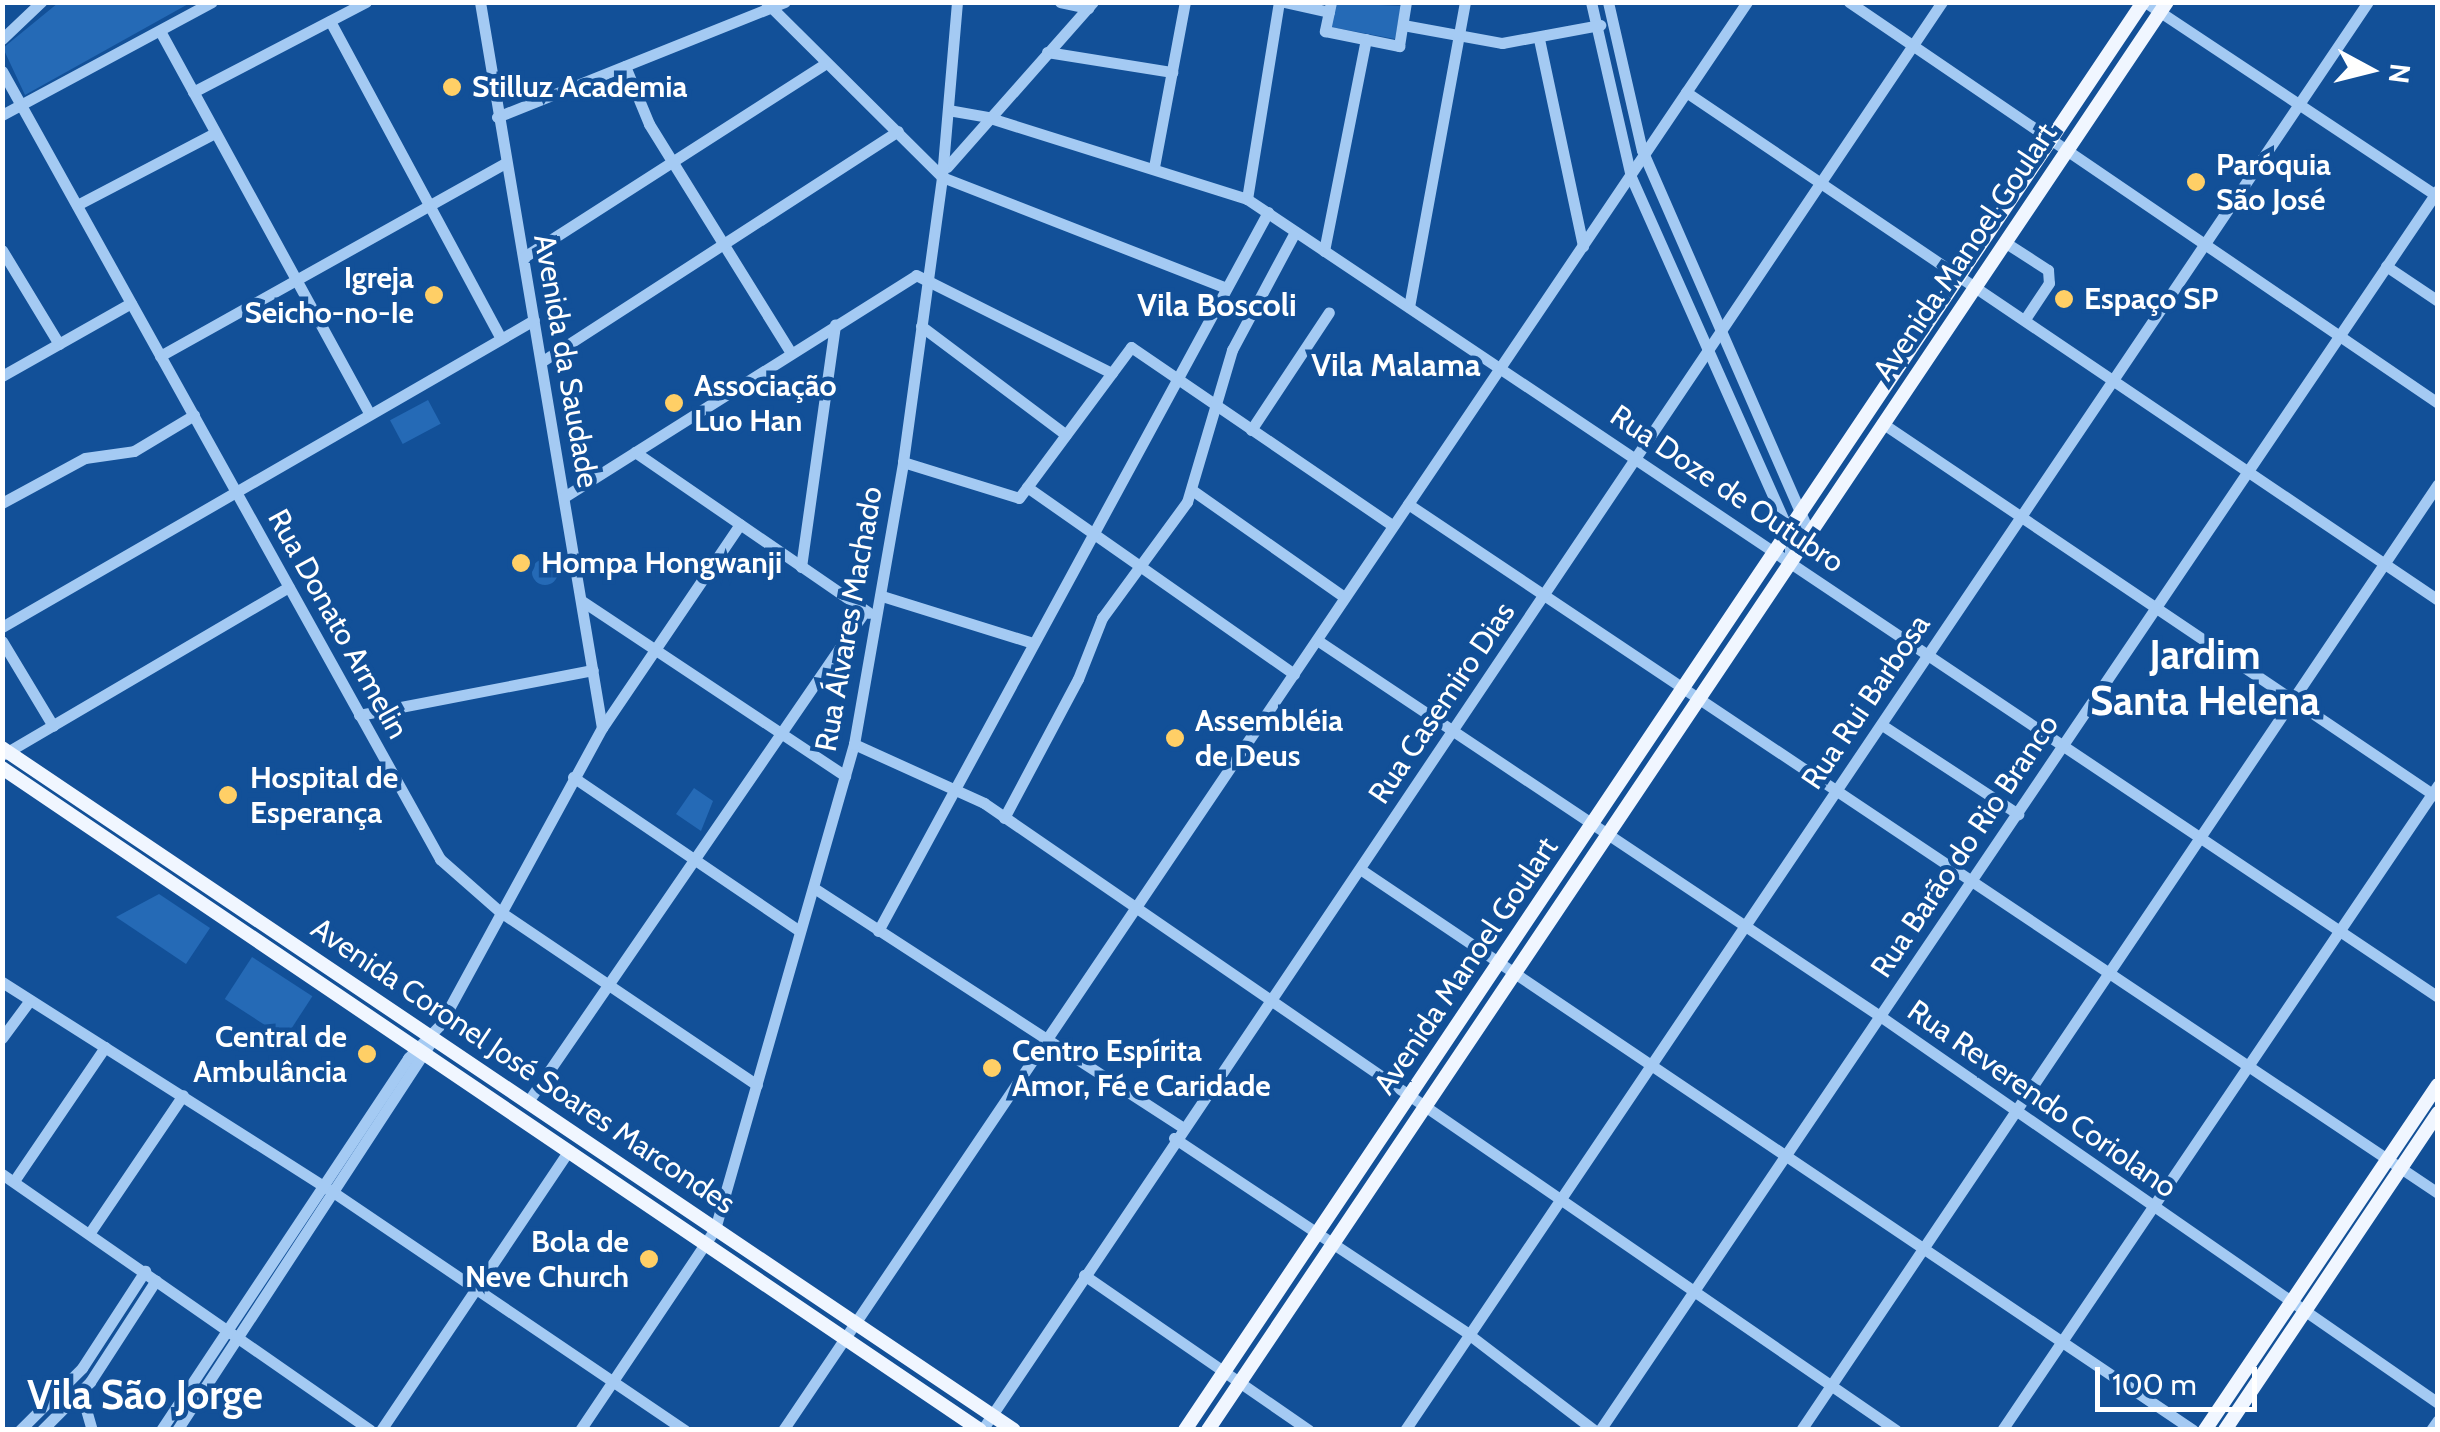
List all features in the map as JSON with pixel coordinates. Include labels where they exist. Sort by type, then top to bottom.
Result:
[{"type":"main road","name":"Avenida Manoel Goulart","points":[[1185,1430],[1498,963],[1699,699],[1784,557],[1790,534],[2144,2]]},
{"type":"main road","name":"Avenida Manoel Goulart","points":[[1208,1430],[1515,974],[1685,690],[1784,557],[1809,533],[2164,8]]},
{"type":"main road","name":"Avenida Coronel José Soares Marcondes","points":[[5,751],[1014,1430]]},
{"type":"main road","name":"Avenida Coronel José Soares Marcondes","points":[[2,768],[981,1430]]},
{"type":"main road","points":[[2225,1430],[2308,1311],[2438,1085]]},
{"type":"main road","points":[[2205,1430],[2394,1164],[2438,1114]]},
{"type":"main road","points":[[574,1154],[588,1144]]},
{"type":"street","points":[[2,39],[41,2]]},
{"type":"street","points":[[2,115],[212,2]]},
{"type":"street","points":[[193,92],[366,2]]},
{"type":"street","name":"Avenida da Saudade","points":[[480,2],[602,728]]},
{"type":"street","points":[[497,117],[769,5],[785,2]]},
{"type":"street","name":"Rua Álvares Machado","points":[[580,1430],[715,1229],[854,744],[882,596],[922,326],[942,177],[957,2]]},
{"type":"street","points":[[1060,2],[1091,5]]},
{"type":"street","points":[[1154,167],[1185,2]]},
{"type":"street","points":[[1246,199],[1282,2],[1330,7],[1326,31],[1399,46],[1406,2]]},
{"type":"street","points":[[1409,307],[1465,2]]},
{"type":"street","points":[[1591,2],[1631,177],[1790,534],[1809,533],[1642,150],[1608,2]]},
{"type":"street","points":[[782,1430],[1631,177],[1642,150],[1747,2]]},
{"type":"street","points":[[1849,2],[2438,403]]},
{"type":"street","name":"Rua Casemiro Dias","points":[[981,1430],[1942,2]]},
{"type":"street","points":[[2144,2],[2164,8],[2299,105],[2437,194]]},
{"type":"street","name":"Rua Rui Barbosa","points":[[1405,1430],[2368,2]]},
{"type":"street","points":[[769,5],[942,177],[1226,288]]},
{"type":"street","points":[[942,177],[987,117],[1091,5]]},
{"type":"street","points":[[330,21],[500,337]]},
{"type":"street","points":[[1403,25],[1502,43],[1612,22]]},
{"type":"street","points":[[160,32],[370,413]]},
{"type":"street","points":[[1324,252],[1366,39]]},
{"type":"street","points":[[1538,39],[1583,246]]},
{"type":"street","points":[[1047,52],[1172,72]]},
{"type":"street","points":[[524,257],[671,159],[826,63]]},
{"type":"street","points":[[626,66],[671,159],[790,350]]},
{"type":"street","name":"Rua Donato Armelin","points":[[2,71],[440,859],[499,910],[757,1085]]},
{"type":"street","points":[[1686,92],[1823,180],[2438,600]]},
{"type":"street","name":"Rua Doze de Outubro","points":[[948,110],[987,117],[1154,167],[1246,199],[1268,212],[2438,997]]},
{"type":"street","points":[[541,362],[898,131]]},
{"type":"street","points":[[77,205],[213,134]]},
{"type":"street","points":[[160,356],[427,202],[506,163]]},
{"type":"street","name":"Rua Barão do Rio Branco","points":[[1597,1430],[1789,1158],[1880,1016],[2437,194]]},
{"type":"street","points":[[878,931],[1268,212]]},
{"type":"street","points":[[1004,818],[1078,679],[1102,618],[1142,567],[1192,490],[1213,404],[1236,339],[1295,232]]},
{"type":"street","points":[[2006,243],[2048,270],[2050,283],[2025,318]]},
{"type":"street","points":[[2,250],[59,344]]},
{"type":"street","points":[[2386,266],[2438,301]]},
{"type":"street","points":[[564,497],[902,281],[928,276],[1112,373]]},
{"type":"street","points":[[2,376],[131,303]]},
{"type":"street","points":[[1251,430],[1329,312]]},
{"type":"street","points":[[2,627],[534,320]]},
{"type":"street","points":[[801,566],[834,324]]},
{"type":"street","points":[[922,326],[1066,435]]},
{"type":"street","points":[[1023,493],[1130,347],[1392,526]]},
{"type":"street","points":[[2,503],[85,458],[134,451],[194,416]]},
{"type":"street","points":[[1882,423],[2436,792],[2150,1205],[2002,1430]]},
{"type":"street","points":[[635,452],[864,612],[878,615]]},
{"type":"street","points":[[903,462],[1023,493],[1092,532],[1294,674]]},
{"type":"street","points":[[1801,1430],[2438,484]]},
{"type":"street","points":[[1192,490],[1344,597]]},
{"type":"street","points":[[1408,504],[2438,1193]]},
{"type":"street","points":[[161,1430],[232,1333],[440,1025],[499,910],[602,728],[740,524]]},
{"type":"street","points":[[5,751],[289,587]]},
{"type":"street","points":[[882,596],[1033,643]]},
{"type":"street","points":[[582,601],[845,776]]},
{"type":"street","points":[[527,1102],[864,612]]},
{"type":"street","name":"Rua Reverendo Coriolano","points":[[1316,640],[1880,1016],[2150,1205],[2294,1300],[2438,1404]]},
{"type":"street","points":[[2,641],[53,726]]},
{"type":"street","points":[[360,715],[594,670]]},
{"type":"street","points":[[1882,724],[2018,814]]},
{"type":"street","points":[[854,744],[956,788],[1004,818],[1896,1430]]},
{"type":"street","points":[[573,777],[800,931]]},
{"type":"street","points":[[1360,869],[2193,1430]]},
{"type":"street","points":[[814,888],[1048,1037],[1317,1236],[1467,1333],[1597,1430]]},
{"type":"street","points":[[2,982],[327,1189],[685,1430]]},
{"type":"street","points":[[2,1038],[30,1000]]},
{"type":"street","points":[[106,1047],[8,1178],[91,1230],[370,1430]]},
{"type":"street","points":[[91,1230],[182,1095]]},
{"type":"street","points":[[381,1430],[475,1289],[574,1154]]},
{"type":"street","points":[[20,1430],[65,1386],[145,1272]]},
{"type":"street","points":[[1084,1276],[1309,1430]]},
{"type":"street","points":[[42,1430],[78,1394],[156,1280]]},
{"type":"street","points":[[177,1430],[232,1333]]},
{"type":"street","points":[[65,1386],[78,1394],[92,1430]]},
{"type":"street","points":[[2431,1430],[2438,1420]]},
{"type":"shaded area","points":[[58,3],[190,3],[25,95],[3,48]]},
{"type":"shaded area","points":[[1335,3],[1401,6],[1395,39],[1331,27]]},
{"type":"shaded area","points":[[428,400],[441,424],[403,444],[390,420]]},
{"type":"shaded area","points":[[545,559],[554,563],[558,572],[554,581],[545,585],[536,581],[532,572],[536,563]]},
{"type":"shaded area","points":[[694,788],[713,801],[701,831],[676,814]]},
{"type":"shaded area","points":[[159,894],[210,928],[186,964],[116,917]]},
{"type":"shaded area","points":[[252,957],[312,996],[285,1038],[225,999]]},
{"type":"place","name":"Stilluz Academia","points":[[452,87]]},
{"type":"place","name":"Paróquia São José","points":[[2196,182]]},
{"type":"place","name":"Igreja Seicho-no-Ie","points":[[434,295]]},
{"type":"place","name":"Espaço SP","points":[[2064,299]]},
{"type":"place","name":"Associação Luo Han","points":[[674,403]]},
{"type":"place","name":"Hompa Hongwanji","points":[[521,563]]},
{"type":"place","name":"Assembléia de Deus","points":[[1175,738]]},
{"type":"place","name":"Hospital de Esperança","points":[[228,795]]},
{"type":"place","name":"Central de Ambulância","points":[[367,1054]]},
{"type":"place","name":"Centro Espírita Amor, Fé e Caridade","points":[[992,1068]]},
{"type":"place","name":"Bola de Neve Church","points":[[649,1259]]},
{"type":"district","name":"Vila Boscoli","points":[[1217,305]]},
{"type":"district","name":"Vila Malama","points":[[1396,365]]},
{"type":"district","name":"Jardim Santa Helena","points":[[2205,678]]},
{"type":"district","name":"Vila São Jorge","points":[[145,1395]]}]
